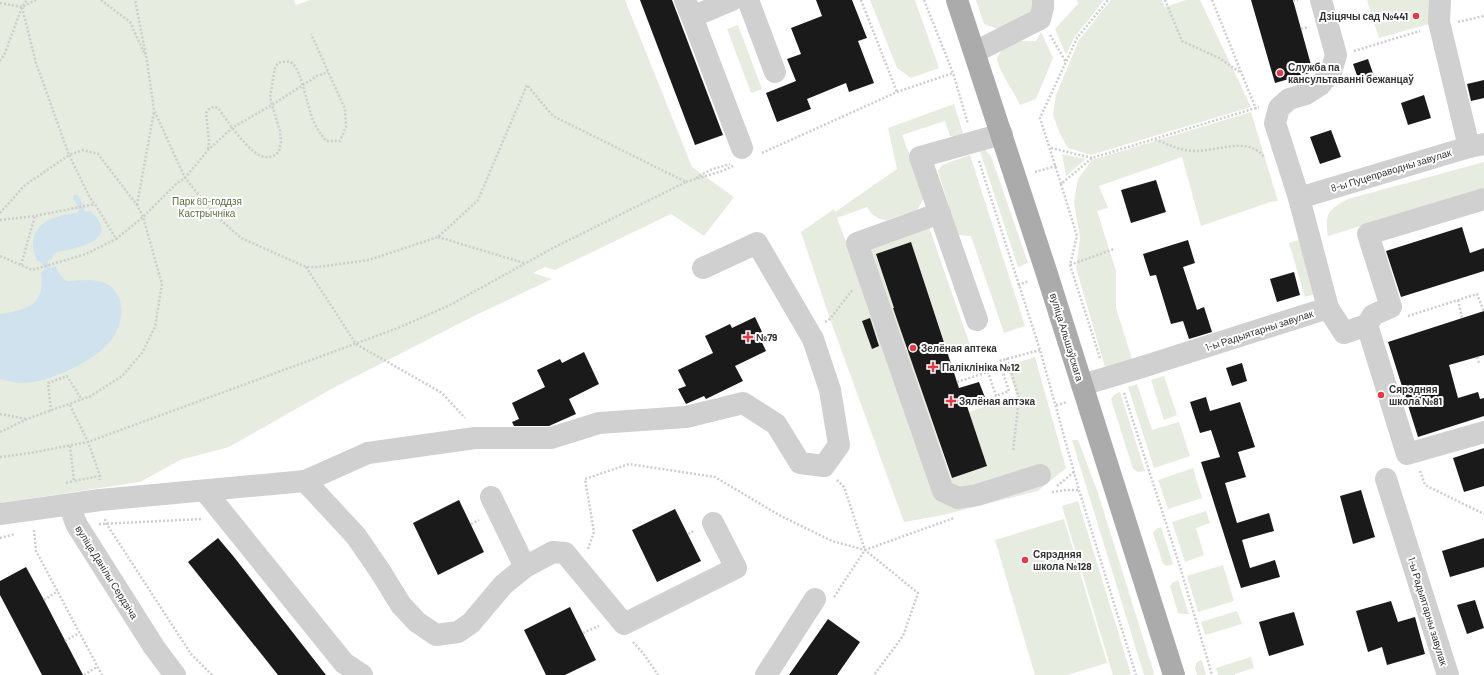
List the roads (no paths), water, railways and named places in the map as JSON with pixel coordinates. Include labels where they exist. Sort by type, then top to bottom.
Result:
[{"type":"main road","name":"вуліца Альшэўскага","points":[[957,0],[1002,134],[1174,675]]},
{"type":"street","points":[[732,0],[689,8],[745,156]]},
{"type":"street","points":[[748,0],[775,72]]},
{"type":"street","points":[[1321,0],[1336,55],[1331,72],[1315,88],[1306,94],[1289,99],[1279,108],[1275,123],[1299,198],[1328,308],[1344,333],[1367,325],[1373,314],[1391,307],[1368,234],[1484,199]]},
{"type":"street","points":[[1440,0],[1439,22],[1477,145]]},
{"type":"street","points":[[975,52],[1041,10]]},
{"type":"street","points":[[976,320],[920,157],[1002,134]]},
{"type":"street","name":"8-ы Пуцеправодны завулак","points":[[1299,198],[1477,145]]},
{"type":"street","points":[[940,213],[857,243],[943,491],[958,498],[1045,484]]},
{"type":"street","points":[[0,514],[100,500],[305,481],[368,453],[483,438],[551,438],[599,423],[686,417],[743,403],[776,424],[800,463],[824,466],[839,445],[830,390],[813,339],[757,243],[703,268]]},
{"type":"street","name":"1-ы Радыятарны завулак","points":[[1082,385],[1328,308]]},
{"type":"street","points":[[1367,325],[1407,454],[1484,432]]},
{"type":"street","name":"1-ы Радыятарны завулак","points":[[1386,479],[1448,675]]},
{"type":"street","points":[[305,481],[356,536],[401,605],[417,622],[436,634],[458,632],[471,623],[503,585],[525,566],[553,552],[565,554],[624,624],[736,568],[713,523]]},
{"type":"street","points":[[206,491],[344,663],[362,675]]},
{"type":"street","points":[[491,497],[525,566]]},
{"type":"street","name":"вуліца Данілы Сердзіча","points":[[70,505],[78,527],[154,647],[175,675]]},
{"type":"street","points":[[766,675],[816,599]]},
{"type":"water","points":[[90,211],[99,221],[102,230],[99,236],[93,241],[84,245],[54,253],[52,259],[47,261],[50,268],[55,266],[66,281],[98,281],[107,284],[116,292],[121,304],[121,316],[115,334],[101,351],[68,371],[43,380],[31,382],[10,382],[0,379],[0,314],[27,308],[38,299],[41,292],[41,272],[45,270],[42,262],[37,261],[33,248],[34,237],[38,229],[44,223],[52,219]]},
{"type":"waterway","points":[[76,197],[82,209],[81,212]]},
{"type":"place","name":"Дзіцячы сад №441","points":[[1416,16]]},
{"type":"place","name":"Служба па кансультаванні бежанцаў","points":[[1280,73]]},
{"type":"place","name":"№79","points":[[748,337]]},
{"type":"place","name":"Зелёная аптека","points":[[913,348]]},
{"type":"place","name":"Паліклініка №12","points":[[933,367]]},
{"type":"place","name":"Сярэдняя школа №81","points":[[1381,395]]},
{"type":"place","name":"Зялёная аптэка","points":[[951,401]]},
{"type":"place","name":"Сярэдняя школа №128","points":[[1025,560]]},
{"type":"park label","name":"Парк 60-годдзя Кастрычніка","points":[[207,206]]}]
